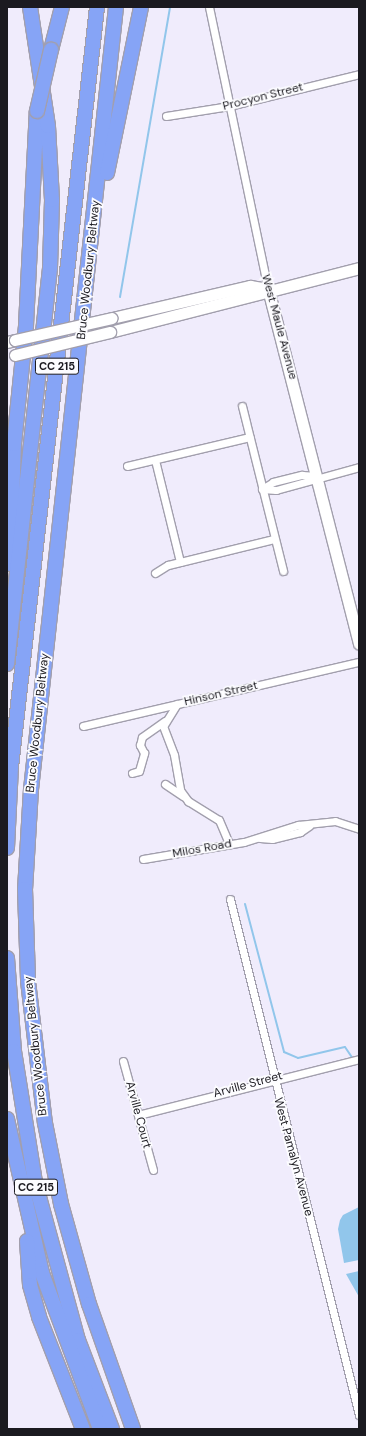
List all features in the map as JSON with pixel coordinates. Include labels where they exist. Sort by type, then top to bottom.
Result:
[{"type":"highway","points":[[25,7],[45,53]]},
{"type":"highway","points":[[30,7],[45,53]]},
{"type":"highway","points":[[9,647],[12,474],[26,325],[37,111],[45,53],[62,7]]},
{"type":"highway","name":"Bruce Woodbury Beltway","points":[[7,848],[11,767],[97,7]]},
{"type":"highway","name":"Bruce Woodbury Beltway","points":[[116,7],[94,232],[32,781],[25,889],[28,981],[45,1123],[61,1204],[110,1368],[133,1429]]},
{"type":"highway","points":[[94,232],[142,7]]},
{"type":"highway","name":"CC 215","points":[[7,664],[50,268],[52,200],[45,53]]},
{"type":"highway","name":"Bruce Woodbury Beltway","points":[[7,958],[14,1051],[35,1182],[78,1340],[108,1428]]},
{"type":"highway","name":"CC 215","points":[[7,1119],[24,1202],[44,1280],[108,1428]]},
{"type":"highway","points":[[24,1202],[30,1285],[76,1414],[83,1429]]},
{"type":"highway","points":[[110,1368],[142,1429]]},
{"type":"main road","points":[[11,356],[253,297],[268,289],[359,268]]},
{"type":"main road","points":[[11,341],[250,286],[268,289]]},
{"type":"main road","name":"West Maule Avenue","points":[[268,289],[359,644]]},
{"type":"street","name":"West Maule Avenue","points":[[209,7],[228,106],[268,289]]},
{"type":"street","name":"Procyon Street","points":[[166,116],[228,106],[359,74]]},
{"type":"street","points":[[242,406],[283,571]]},
{"type":"street","points":[[127,466],[250,437]]},
{"type":"street","points":[[155,460],[180,562]]},
{"type":"street","points":[[262,489],[276,490],[317,476],[359,466]]},
{"type":"street","points":[[155,572],[180,562],[274,539]]},
{"type":"street","name":"Hinson Street","points":[[83,726],[359,662]]},
{"type":"street","points":[[132,773],[139,771],[144,753],[140,745],[142,737],[166,720],[177,704]]},
{"type":"street","points":[[166,720],[165,735],[174,755],[183,796]]},
{"type":"street","points":[[165,784],[218,820],[229,844]]},
{"type":"street","name":"Milos Road","points":[[143,859],[260,838],[270,840],[286,836],[309,826],[335,821],[359,829]]},
{"type":"street","name":"West Pamalyn Avenue","points":[[230,899],[273,1079],[359,1415]]},
{"type":"street","name":"Arville Street","points":[[138,1115],[359,1058]]},
{"type":"street","name":"Arville Court","points":[[123,1061],[153,1170]]},
{"type":"water","points":[[359,1207],[359,1260],[344,1263],[338,1229],[340,1220],[343,1215]]},
{"type":"water","points":[[359,1271],[359,1297],[346,1274]]},
{"type":"waterway","points":[[120,297],[170,7]]},
{"type":"waterway","points":[[245,904],[284,1052],[298,1058],[345,1047],[353,1059]]}]
